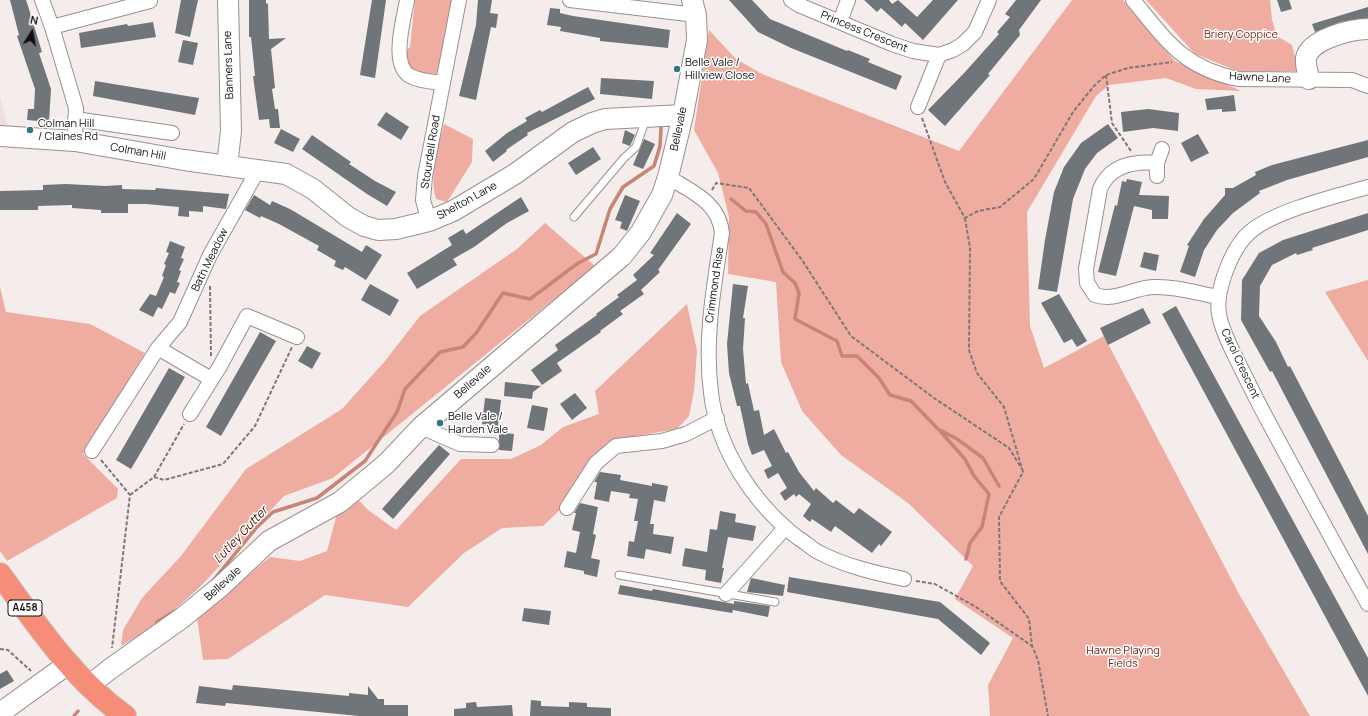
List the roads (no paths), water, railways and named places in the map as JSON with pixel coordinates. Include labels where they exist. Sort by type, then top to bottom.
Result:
[{"type":"highway","name":"A458","points":[[0,574],[49,642],[68,664],[125,716]]},
{"type":"street","points":[[42,0],[52,27],[76,108],[75,141]]},
{"type":"street","name":"Banners Lane","points":[[227,166],[231,131],[228,0]]},
{"type":"street","points":[[407,0],[400,45],[400,62],[402,68],[408,75],[415,78],[443,83]]},
{"type":"street","name":"Stourdell Road","points":[[429,221],[424,200],[425,176],[459,0]]},
{"type":"street","points":[[570,0],[694,8]]},
{"type":"street","name":"Princess Crescent","points":[[791,0],[799,6],[892,44],[913,51],[939,55]]},
{"type":"street","points":[[840,22],[848,0]]},
{"type":"street","points":[[918,107],[939,55],[953,50],[963,44],[975,32],[989,0]]},
{"type":"street","name":"Hawne Lane","points":[[1133,0],[1172,48],[1187,59],[1225,76],[1238,79],[1352,80],[1368,86]]},
{"type":"street","points":[[52,27],[150,2]]},
{"type":"street","name":"Bellevale","points":[[90,685],[182,618],[220,587],[269,541],[340,502],[386,464],[421,427],[622,256],[645,226],[662,194],[668,177],[683,115],[696,40],[694,8]]},
{"type":"street","points":[[1309,79],[1306,57],[1312,48],[1342,33],[1368,29]]},
{"type":"street","name":"Shelton Lane","points":[[227,166],[286,174],[313,189],[348,217],[364,226],[378,230],[396,229],[429,221],[452,211],[515,174],[580,129],[605,120],[683,115]]},
{"type":"street","points":[[76,119],[172,133]]},
{"type":"street","points":[[184,160],[208,153],[220,147],[231,131]]},
{"type":"street","name":"Colman Hill","points":[[0,136],[75,141],[227,166]]},
{"type":"street","points":[[1162,149],[1157,169],[1139,162],[1111,172],[1104,180],[1100,189],[1086,269],[1087,283],[1095,295],[1108,298],[1157,287],[1173,288],[1218,297]]},
{"type":"street","name":"Bath Meadow","points":[[92,451],[158,348],[180,322],[210,255],[258,170]]},
{"type":"street","name":"Crimmond Rise","points":[[668,177],[705,200],[716,212],[721,223],[722,233],[710,311],[709,348],[711,393],[716,418],[728,451],[758,500],[785,528],[816,551],[842,562],[904,580]]},
{"type":"street","name":"Carol Crescent","points":[[1368,187],[1315,202],[1268,220],[1250,232],[1237,249],[1222,283],[1218,297],[1218,314],[1222,328],[1251,390],[1368,604]]},
{"type":"street","points":[[190,414],[247,316],[297,337]]},
{"type":"street","points":[[158,348],[211,379]]},
{"type":"street","points":[[567,508],[596,463],[616,446],[662,441],[686,434],[716,418]]},
{"type":"street","points":[[421,427],[460,444],[492,445]]},
{"type":"street","points":[[726,594],[785,528]]},
{"type":"street","points":[[0,713],[68,664]]},
{"type":"lane","points":[[574,217],[624,158],[636,147],[647,117]]},
{"type":"lane","points":[[620,575],[775,602]]},
{"type":"waterway","name":"Lutley Gutter","points":[[211,583],[257,527],[273,512],[317,498],[365,461],[397,412],[405,389],[440,352],[463,347],[477,332],[503,293],[530,299],[578,263],[596,254],[610,209],[623,187],[654,166],[660,146],[661,128]]},
{"type":"waterway","points":[[731,199],[746,211],[756,212],[766,224],[783,272],[795,283],[799,293],[795,319],[837,341],[842,356],[857,356],[879,378],[890,395],[911,401],[938,429],[957,439],[983,458],[999,486]]},
{"type":"waterway","points":[[940,431],[965,459],[974,476],[989,494],[982,527],[970,543],[966,559]]},
{"type":"waterway","name":"Lutley Gutter","points":[[157,622],[177,610]]},
{"type":"waterway","name":"Lutley Gutter","points":[[74,716],[78,711]]},
{"type":"place","name":"Belle Vale / Hillview Close","points":[[677,69]]},
{"type":"place","name":"Colman Hill / Claines Rd","points":[[30,130]]},
{"type":"place","name":"Belle Vale / Harden Vale","points":[[440,423]]},
{"type":"park label","name":"Briery Coppice","points":[[1241,35]]},
{"type":"park label","name":"Hawne Playing Fields","points":[[1123,657]]}]
